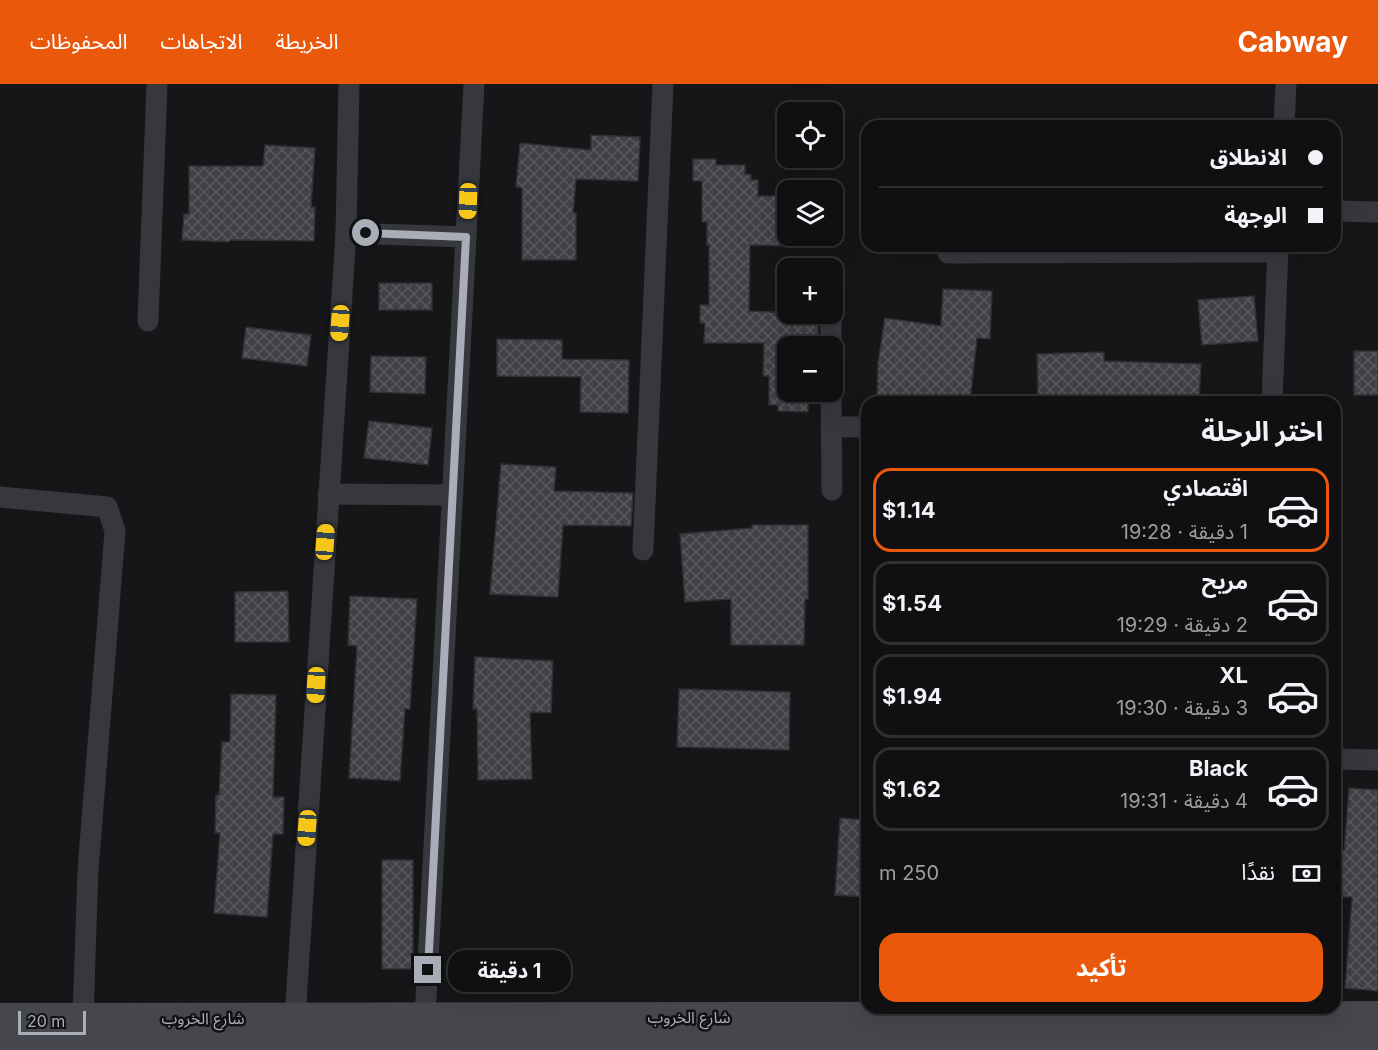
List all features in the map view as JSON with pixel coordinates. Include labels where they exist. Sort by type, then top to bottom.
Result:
[{"type":"main road","name":"شارع الخروب","points":[[0,1018],[964,1014]]},
{"type":"main road","name":"شارع الخروب","points":[[1306,1014],[1378,1016]]},
{"type":"main road","name":"شارع الخروب","points":[[0,1041],[594,1047],[1226,1048],[1378,1046]]},
{"type":"street","points":[[148,321],[157,84]]},
{"type":"street","points":[[295,1018],[346,233],[349,84]]},
{"type":"street","points":[[425,1018],[474,84]]},
{"type":"street","points":[[643,550],[663,84]]},
{"type":"street","points":[[1284,120],[1286,84]]},
{"type":"street","points":[[1341,211],[1378,212]]},
{"type":"street","points":[[346,233],[466,237]]},
{"type":"street","points":[[948,253],[1030,252]]},
{"type":"street","points":[[1272,396],[1278,252]]},
{"type":"street","points":[[831,402],[832,490]]},
{"type":"street","points":[[831,427],[861,427]]},
{"type":"street","points":[[328,494],[453,495]]},
{"type":"street","points":[[0,496],[107,507],[115,531],[88,870],[83,1018]]},
{"type":"street","points":[[1341,759],[1378,760]]},
{"type":"building","points":[[591,135],[640,137],[638,181],[576,179],[573,213],[576,213],[576,260],[522,260],[522,188],[516,187],[520,143],[591,150]]},
{"type":"building","points":[[265,145],[315,148],[311,207],[315,207],[314,241],[182,240],[184,214],[189,214],[189,166],[263,166]]},
{"type":"building","points":[[693,159],[716,159],[716,165],[745,165],[745,174],[751,175],[751,180],[758,180],[758,196],[777,196],[777,246],[750,245],[749,311],[777,312],[777,324],[818,324],[818,336],[777,336],[777,402],[808,402],[808,412],[778,411],[778,405],[769,405],[769,376],[763,376],[764,343],[704,343],[705,323],[700,323],[700,305],[709,305],[709,245],[707,245],[707,222],[702,222],[702,181],[693,181]]},
{"type":"building","points":[[379,283],[432,283],[432,310],[379,310]]},
{"type":"building","points":[[943,289],[992,291],[990,339],[977,338],[971,396],[877,396],[878,363],[885,318],[941,326]]},
{"type":"building","points":[[1254,296],[1258,341],[1202,345],[1198,300]]},
{"type":"building","points":[[246,327],[311,335],[307,366],[242,358]]},
{"type":"building","points":[[497,339],[562,340],[562,359],[629,360],[628,413],[580,412],[581,377],[497,376]]},
{"type":"building","points":[[1354,351],[1378,351],[1378,395],[1354,395]]},
{"type":"building","points":[[1104,352],[1104,361],[1201,364],[1199,396],[1038,396],[1037,354]]},
{"type":"building","points":[[371,356],[426,357],[425,394],[370,392]]},
{"type":"building","points":[[369,421],[432,428],[428,465],[364,458]]},
{"type":"building","points":[[501,464],[556,467],[554,491],[633,493],[631,526],[563,525],[558,597],[490,594]]},
{"type":"building","points":[[752,525],[808,525],[808,599],[805,599],[804,645],[731,645],[731,599],[685,602],[680,534],[752,528]]},
{"type":"building","points":[[288,591],[289,642],[235,642],[235,592]]},
{"type":"building","points":[[350,596],[417,599],[410,709],[405,709],[400,781],[349,778],[357,646],[348,645]]},
{"type":"building","points":[[475,657],[553,661],[551,713],[530,712],[532,779],[478,780],[477,709],[473,709]]},
{"type":"building","points":[[679,689],[790,692],[789,750],[677,747]]},
{"type":"building","points":[[231,694],[276,695],[273,797],[284,797],[283,834],[273,834],[267,917],[214,913],[220,833],[215,833],[216,795],[219,795],[222,742],[230,742]]},
{"type":"building","points":[[1349,788],[1378,790],[1378,991],[1345,988],[1352,897],[1341,897],[1341,851],[1344,851]]},
{"type":"building","points":[[840,818],[861,820],[861,897],[835,895]]},
{"type":"building","points":[[382,860],[413,860],[413,969],[382,969]]},
{"type":"route","points":[[366,233],[466,237],[461,369],[435,805],[428,970]]}]
